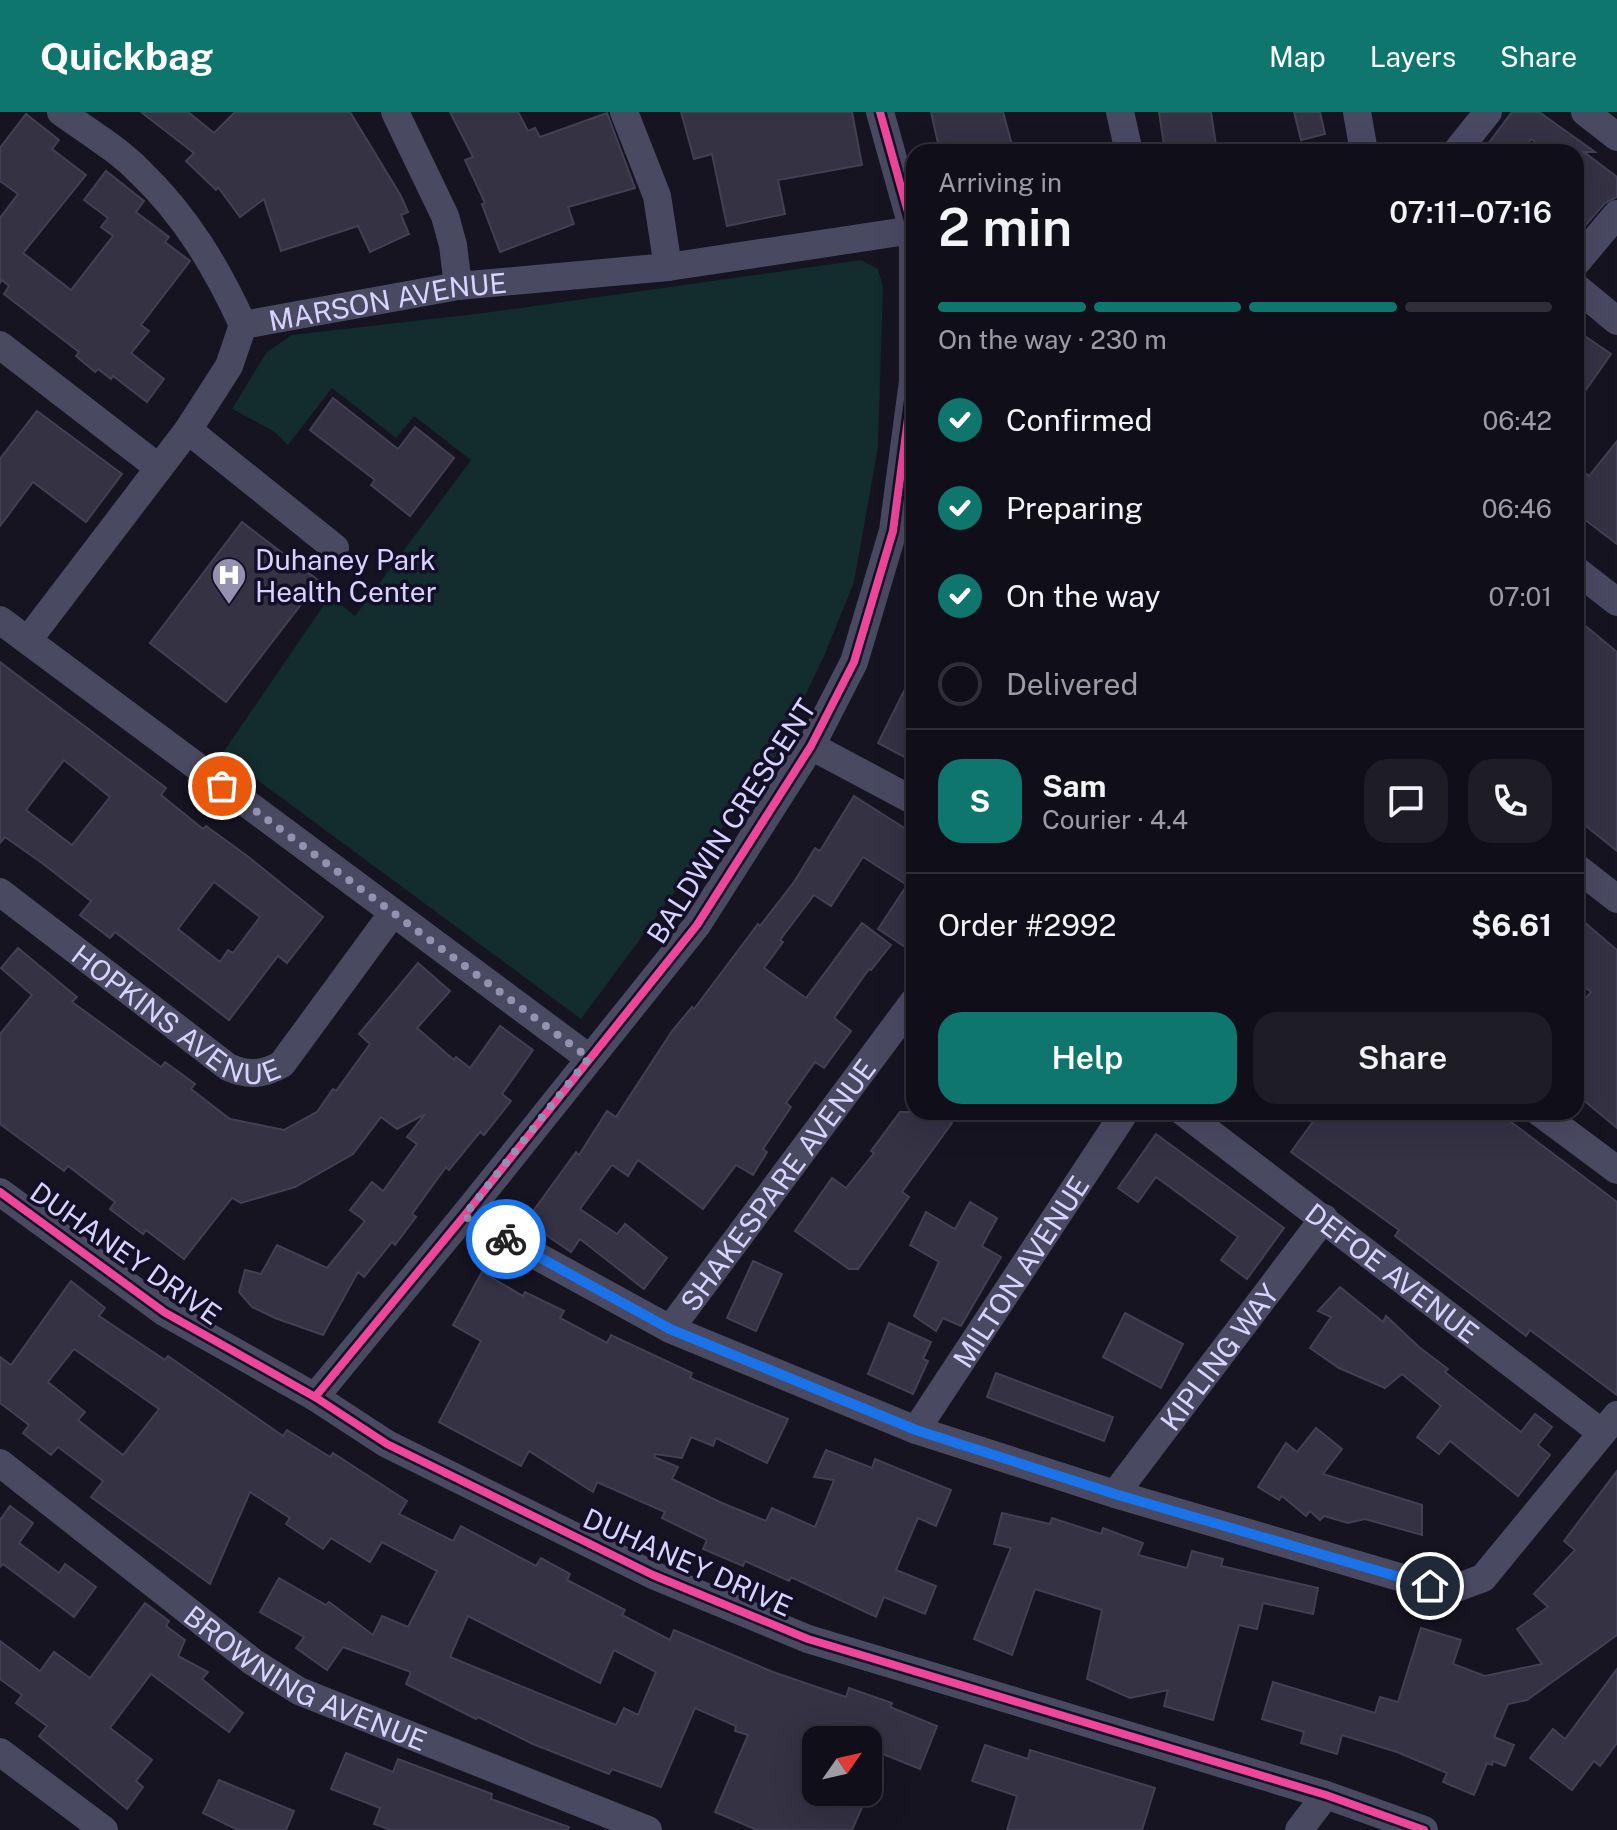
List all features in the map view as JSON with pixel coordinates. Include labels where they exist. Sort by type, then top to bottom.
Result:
[{"type":"street","points":[[61,112],[139,169],[187,223],[224,283],[243,325]]},
{"type":"street","points":[[395,112],[445,216],[453,245],[458,286]]},
{"type":"street","points":[[624,112],[657,196],[668,267]]},
{"type":"street","name":"BALDWIN CRESCENT","points":[[880,112],[906,205]]},
{"type":"street","points":[[1120,112],[1127,144]]},
{"type":"street","points":[[1357,112],[1363,144]]},
{"type":"street","points":[[1462,144],[1488,112]]},
{"type":"street","points":[[1585,112],[1617,137]]},
{"type":"street","points":[[1584,253],[1617,214]]},
{"type":"street","name":"MARSON AVENUE","points":[[28,640],[188,430],[229,366],[243,325],[458,286],[668,267],[906,231]]},
{"type":"street","points":[[1584,294],[1617,321]]},
{"type":"street","points":[[0,345],[159,468]]},
{"type":"street","points":[[188,430],[335,548]]},
{"type":"street","name":"BALDWIN CRESCENT","points":[[315,1397],[697,925],[811,746],[854,662],[893,531],[906,434]]},
{"type":"street","points":[[1584,576],[1617,602]]},
{"type":"street","points":[[0,620],[589,1058]]},
{"type":"street","points":[[811,746],[906,797]]},
{"type":"street","points":[[1584,873],[1617,899]]},
{"type":"street","name":"HOPKINS AVENUE","points":[[0,892],[228,1067],[252,1074],[282,1064],[392,914]]},
{"type":"street","name":"SHAKESPARE AVENUE","points":[[670,1329],[906,1012]]},
{"type":"street","name":"MILTON AVENUE","points":[[916,1430],[1120,1120]]},
{"type":"street","name":"DEFOE AVENUE","points":[[1194,1120],[1609,1424]]},
{"type":"street","points":[[1550,1120],[1617,1170]]},
{"type":"street","name":"DUHANEY DRIVE","points":[[4,1203],[164,1312],[315,1397],[387,1444],[653,1575],[808,1639],[1326,1795],[1424,1830]]},
{"type":"street","points":[[464,1216],[670,1329],[916,1430],[1115,1494],[1430,1586],[1456,1588],[1483,1578],[1609,1424]]},
{"type":"street","name":"KIPLING WAY","points":[[1115,1494],[1324,1218]]},
{"type":"street","name":"BROWNING AVENUE","points":[[0,1463],[253,1662],[299,1691],[648,1830]]},
{"type":"street","points":[[0,1752],[104,1830]]},
{"type":"street","points":[[1299,1830],[1326,1795]]},
{"type":"green space","points":[[861,260],[878,269],[883,287],[878,447],[854,582],[825,654],[777,754],[581,1019],[222,754],[330,596],[355,616],[471,460],[414,416],[396,438],[332,388],[288,445],[275,432],[232,409],[266,353],[292,335],[484,313]]},
{"type":"building","points":[[141,112],[188,112],[214,133],[235,112],[350,112],[401,196],[408,212],[401,215],[409,234],[370,252],[358,226],[281,251],[264,199],[240,217],[218,187],[216,190],[186,161],[194,153]]},
{"type":"building","points":[[450,112],[518,112],[528,131],[535,128],[540,137],[607,113],[635,188],[568,207],[574,224],[500,252],[482,204],[485,203],[465,160],[473,157]]},
{"type":"building","points":[[681,112],[852,112],[862,165],[778,180],[785,214],[727,226],[712,154],[694,159]]},
{"type":"building","points":[[931,112],[1003,112],[1012,144],[938,144]]},
{"type":"building","points":[[1159,112],[1211,112],[1216,144],[1164,144]]},
{"type":"building","points":[[1294,112],[1320,112],[1325,134],[1301,140]]},
{"type":"building","points":[[1512,112],[1539,112],[1584,144],[1538,144],[1531,139],[1528,144],[1488,144]]},
{"type":"building","points":[[26,114],[59,140],[52,149],[86,175],[23,253],[71,290],[113,236],[101,227],[108,218],[84,200],[106,171],[144,201],[136,212],[169,237],[165,242],[190,261],[141,325],[149,331],[131,353],[164,379],[147,402],[113,376],[111,379],[98,369],[95,372],[76,356],[79,352],[4,294],[9,286],[2,280],[0,283],[0,218],[18,194],[0,181],[0,148]]},
{"type":"building","points":[[1584,144],[1595,152],[1584,152]]},
{"type":"building","points":[[1584,152],[1617,177],[1617,197],[1605,203],[1584,227]]},
{"type":"building","points":[[1584,335],[1611,354],[1584,393]]},
{"type":"building","points":[[333,398],[398,449],[415,427],[454,458],[410,516],[371,485],[375,480],[310,430]]},
{"type":"building","points":[[37,411],[122,474],[86,522],[33,482],[0,526],[0,459]]},
{"type":"building","points":[[1617,441],[1617,544],[1584,519],[1584,472],[1589,476]]},
{"type":"building","points":[[242,522],[319,581],[226,702],[150,643]]},
{"type":"building","points":[[1584,625],[1617,652],[1617,851],[1584,824]]},
{"type":"building","points":[[0,662],[166,788],[161,795],[203,829],[206,826],[246,855],[323,917],[287,963],[278,956],[229,1020],[115,932],[110,938],[80,915],[91,901],[42,863],[5,837],[0,843]],"holes":[[[64,760],[110,797],[72,845],[26,810]],[[214,882],[260,917],[233,953],[228,950],[220,962],[178,929]]]},
{"type":"building","points":[[906,687],[906,758],[878,743]]},
{"type":"building","points":[[854,796],[906,829],[906,884],[863,857],[831,906],[814,895],[780,940],[783,942],[764,968],[806,998],[862,923],[891,945],[869,969],[834,1018],[851,1031],[824,1068],[815,1062],[786,1103],[791,1107],[763,1149],[767,1152],[753,1175],[736,1165],[703,1209],[638,1160],[628,1176],[612,1165],[580,1209],[617,1234],[625,1224],[667,1258],[644,1289],[580,1239],[571,1252],[526,1221],[576,1152],[579,1155],[607,1111],[616,1117],[672,1031],[692,1007],[694,1009],[758,924],[760,926],[794,882],[815,848],[820,851]]},
{"type":"building","points":[[906,887],[906,948],[878,929]]},
{"type":"building","points":[[1584,922],[1617,950],[1617,1128],[1584,1101],[1584,1000],[1591,992],[1584,986]]},
{"type":"building","points":[[18,948],[77,997],[72,1002],[161,1067],[165,1062],[195,1084],[191,1089],[230,1119],[284,1130],[317,1112],[333,1089],[336,1091],[370,1044],[359,1034],[418,963],[450,991],[417,1028],[454,1060],[456,1057],[470,1068],[500,1026],[533,1050],[502,1094],[511,1101],[484,1135],[480,1132],[449,1170],[446,1167],[412,1214],[416,1217],[395,1245],[392,1242],[364,1277],[358,1272],[323,1335],[252,1307],[239,1292],[245,1270],[261,1274],[277,1245],[327,1268],[365,1221],[350,1210],[372,1182],[383,1191],[417,1144],[407,1137],[425,1114],[397,1129],[381,1117],[353,1154],[295,1187],[241,1203],[232,1198],[184,1259],[146,1230],[143,1234],[110,1209],[115,1202],[68,1166],[64,1171],[0,1124],[0,1034],[32,995],[1,968]]},
{"type":"building","points":[[900,1112],[906,1112],[906,1120],[948,1120],[952,1123],[902,1192],[909,1197],[858,1269],[849,1269],[795,1231],[832,1178],[846,1188],[874,1153],[871,1151]]},
{"type":"building","points":[[1314,1120],[1509,1120],[1617,1202],[1617,1395],[1530,1330],[1526,1336],[1395,1236],[1399,1230],[1291,1152]]},
{"type":"building","points":[[1156,1134],[1284,1228],[1247,1279],[1221,1260],[1238,1237],[1156,1177],[1138,1202],[1118,1188]]},
{"type":"building","points":[[970,1202],[997,1218],[982,1246],[1001,1257],[961,1326],[943,1318],[936,1331],[914,1316],[939,1262],[910,1245],[926,1212],[955,1229]]},
{"type":"building","points":[[753,1261],[782,1274],[756,1331],[727,1318]]},
{"type":"building","points":[[482,1272],[523,1296],[525,1292],[564,1311],[560,1318],[607,1343],[611,1335],[692,1373],[690,1378],[788,1419],[767,1463],[716,1438],[713,1446],[691,1437],[682,1458],[655,1454],[654,1457],[678,1467],[672,1479],[722,1503],[766,1521],[772,1508],[815,1527],[834,1480],[814,1477],[826,1450],[872,1468],[875,1459],[951,1490],[936,1526],[918,1518],[896,1570],[936,1586],[925,1614],[884,1597],[876,1617],[791,1577],[789,1581],[745,1561],[743,1566],[703,1549],[707,1540],[662,1518],[665,1512],[597,1482],[593,1492],[529,1451],[521,1466],[439,1422],[481,1341],[453,1325]]},
{"type":"building","points":[[71,1281],[105,1308],[99,1316],[165,1360],[168,1356],[283,1436],[287,1430],[330,1457],[333,1453],[407,1501],[399,1514],[453,1541],[461,1526],[536,1566],[541,1558],[570,1574],[567,1580],[625,1610],[622,1615],[670,1640],[674,1630],[773,1672],[846,1697],[849,1688],[892,1703],[890,1707],[937,1726],[920,1769],[882,1754],[882,1726],[802,1726],[802,1806],[863,1806],[852,1830],[757,1830],[715,1812],[748,1735],[735,1731],[736,1726],[695,1708],[661,1787],[612,1769],[609,1774],[533,1744],[478,1717],[476,1719],[406,1684],[411,1672],[343,1647],[327,1670],[296,1648],[304,1637],[260,1612],[279,1578],[326,1605],[329,1602],[373,1635],[382,1616],[408,1627],[437,1571],[382,1542],[370,1562],[331,1538],[323,1549],[286,1524],[290,1518],[250,1492],[210,1584],[91,1497],[103,1481],[58,1447],[51,1455],[23,1433],[29,1425],[0,1403],[0,1357],[11,1365]],"holes":[[[74,1349],[159,1409],[123,1455],[78,1420],[85,1412],[48,1382]],[[468,1616],[600,1683],[614,1650],[656,1672],[638,1715],[624,1708],[616,1725],[450,1657]]]},
{"type":"building","points":[[1340,1287],[1383,1322],[1386,1316],[1448,1369],[1445,1372],[1521,1432],[1535,1414],[1552,1427],[1538,1445],[1550,1455],[1518,1496],[1450,1441],[1439,1454],[1417,1437],[1441,1406],[1402,1374],[1385,1388],[1339,1368],[1310,1348],[1331,1317],[1318,1311]]},
{"type":"building","points":[[1125,1313],[1183,1344],[1161,1388],[1103,1357]]},
{"type":"building","points":[[889,1323],[931,1342],[923,1359],[928,1361],[913,1394],[868,1374]]},
{"type":"building","points":[[996,1373],[1113,1417],[1104,1441],[987,1397]]},
{"type":"building","points":[[1316,1428],[1342,1449],[1323,1474],[1422,1505],[1422,1535],[1365,1519],[1348,1523],[1324,1516],[1320,1520],[1310,1511],[1306,1516],[1282,1496],[1279,1500],[1258,1487],[1286,1443],[1297,1452]]},
{"type":"building","points":[[1617,1471],[1617,1635],[1527,1700],[1508,1704],[1494,1737],[1514,1745],[1505,1766],[1493,1761],[1492,1765],[1487,1763],[1474,1795],[1443,1782],[1447,1773],[1397,1752],[1342,1735],[1337,1754],[1301,1743],[1304,1732],[1262,1719],[1273,1682],[1375,1713],[1380,1697],[1398,1702],[1421,1628],[1461,1640],[1453,1664],[1485,1676],[1542,1664],[1517,1629],[1548,1607],[1534,1594],[1575,1550],[1564,1541]]},
{"type":"building","points":[[10,1506],[33,1523],[19,1543],[59,1573],[65,1564],[96,1587],[74,1617],[3,1564],[0,1567],[0,1520]]},
{"type":"building","points":[[1002,1513],[1050,1524],[1052,1518],[1101,1534],[1103,1528],[1143,1543],[1138,1555],[1187,1568],[1192,1551],[1223,1559],[1221,1566],[1318,1588],[1313,1614],[1263,1603],[1257,1629],[1239,1625],[1213,1720],[1164,1706],[1168,1690],[1130,1698],[1087,1679],[1102,1610],[1035,1589],[1012,1655],[974,1639],[1011,1548],[994,1544]]},
{"type":"building","points":[[145,1603],[169,1621],[166,1626],[185,1640],[178,1656],[208,1672],[202,1679],[243,1713],[229,1732],[151,1674],[110,1728],[152,1760],[136,1781],[143,1787],[127,1809],[39,1736],[47,1726],[16,1703],[22,1695],[0,1679],[0,1641],[40,1671],[54,1652],[90,1678]]},
{"type":"building","points":[[1617,1669],[1617,1743],[1600,1766],[1594,1761],[1572,1790],[1530,1758],[1553,1729],[1565,1739]]},
{"type":"building","points":[[985,1745],[1028,1759],[1030,1750],[1155,1788],[1142,1830],[1007,1830],[1017,1796],[972,1781]]},
{"type":"building","points":[[346,1753],[393,1772],[398,1759],[492,1794],[491,1799],[569,1827],[568,1830],[391,1830],[374,1824],[380,1808],[331,1789]]},
{"type":"building","points":[[219,1780],[294,1811],[286,1830],[238,1830],[203,1813]]},
{"type":"cycle path","points":[[880,112],[906,205]]},
{"type":"cycle path","points":[[315,1397],[697,925],[811,746],[854,662],[893,531],[906,434]]},
{"type":"cycle path","points":[[0,1192],[164,1312],[315,1397],[387,1444],[653,1575],[808,1639],[1326,1795],[1424,1830]]},
{"type":"way so far","points":[[222,786],[589,1058],[464,1216],[506,1239]]},
{"type":"place","name":"Duhaney Park Health Center","points":[[229,606]]},
{"type":"route","points":[[506,1239],[670,1329],[916,1430],[1115,1494],[1430,1586]]}]
